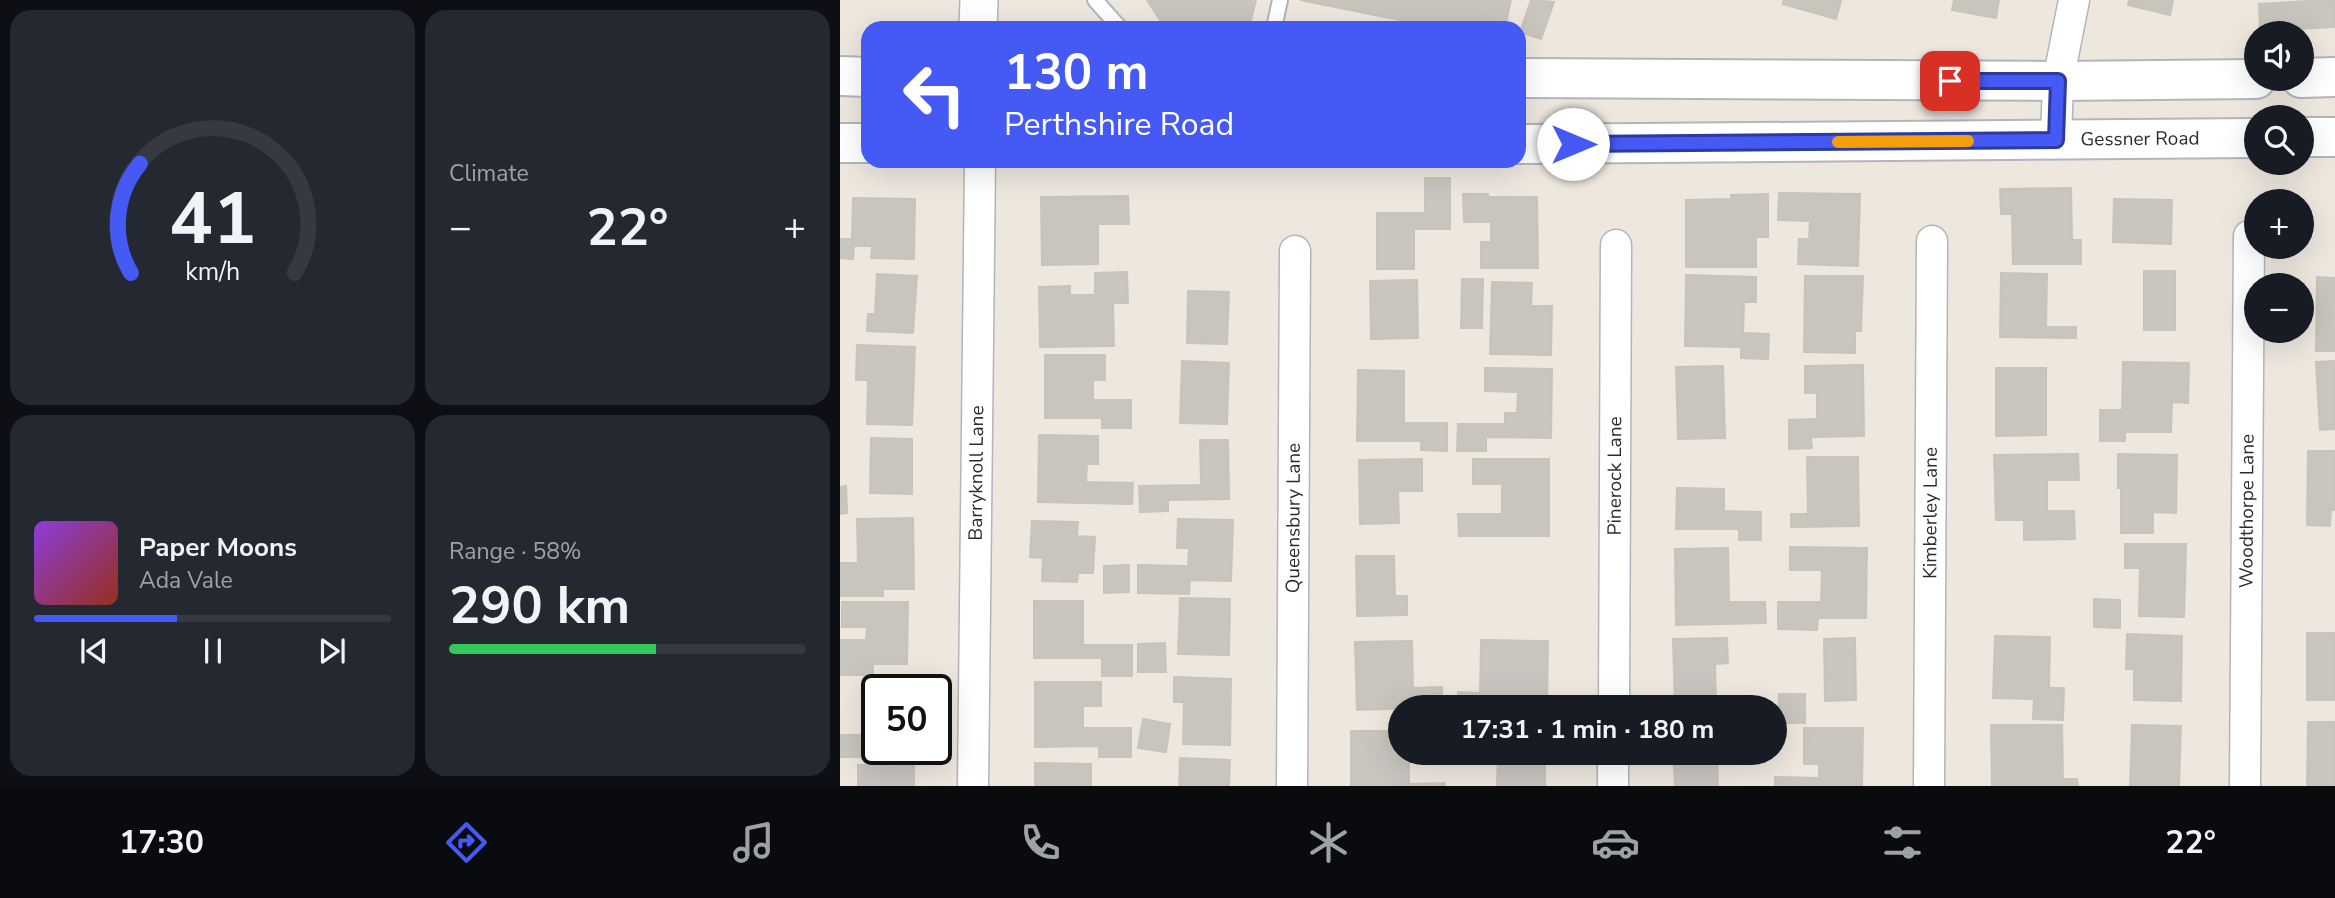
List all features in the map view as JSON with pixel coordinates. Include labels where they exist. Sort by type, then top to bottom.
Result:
[{"type":"main road","points":[[840,76],[861,77]]},
{"type":"main road","points":[[2314,78],[2335,77]]},
{"type":"main road","points":[[1526,78],[2058,81],[2244,79]]},
{"type":"main road","points":[[2314,137],[2335,137]]},
{"type":"main road","name":"Gessner Road","points":[[1526,144],[2244,138]]},
{"type":"main road","points":[[840,143],[861,143]]},
{"type":"street","points":[[978,21],[979,0]]},
{"type":"street","points":[[2056,140],[2058,81],[2074,0]]},
{"type":"street","name":"Barryknoll Lane","points":[[973,786],[980,168]]},
{"type":"street","name":"Kimberley Lane","points":[[1929,786],[1932,241]]},
{"type":"street","name":"Pinerock Lane","points":[[1614,695],[1616,245]]},
{"type":"street","name":"Queensbury Lane","points":[[1292,786],[1295,251]]},
{"type":"street","name":"Woodthorpe Lane","points":[[2245,786],[2249,259]]},
{"type":"street","points":[[1613,786],[1614,765]]},
{"type":"lane","points":[[1095,0],[1114,21]]},
{"type":"lane","points":[[1276,21],[1280,0]]},
{"type":"building","points":[[1147,0],[1256,0],[1251,21],[1161,21]]},
{"type":"building","points":[[1300,0],[1511,0],[1506,21],[1404,21]]},
{"type":"building","points":[[1531,0],[1554,2],[1541,39],[1526,34],[1526,21],[1524,21]]},
{"type":"building","points":[[1784,0],[1841,1],[1836,19],[1783,4]]},
{"type":"building","points":[[1954,0],[1999,0],[1996,18],[1952,10]]},
{"type":"building","points":[[2129,0],[2173,0],[2170,15],[2128,5]]},
{"type":"building","points":[[2335,0],[2335,27],[2314,28],[2314,21],[2260,21],[2259,4]]},
{"type":"building","points":[[1425,178],[1450,178],[1450,229],[1414,229],[1414,269],[1377,269],[1377,213],[1425,213]]},
{"type":"building","points":[[2071,188],[2072,240],[2081,240],[2081,264],[2013,264],[2012,214],[2001,214],[2000,189]]},
{"type":"building","points":[[1779,193],[1860,194],[1858,266],[1798,264],[1799,239],[1809,239],[1810,221],[1778,220]]},
{"type":"building","points":[[1463,194],[1537,197],[1538,268],[1481,268],[1481,242],[1491,242],[1491,222],[1464,222]]},
{"type":"building","points":[[1768,194],[1768,237],[1756,237],[1756,267],[1686,267],[1686,200],[1731,199],[1731,195]]},
{"type":"building","points":[[1128,196],[1129,224],[1098,224],[1098,264],[1042,265],[1041,197]]},
{"type":"building","points":[[853,198],[915,199],[914,259],[871,258],[872,246],[854,246],[853,259],[840,258],[840,239],[852,239]]},
{"type":"building","points":[[2114,199],[2172,200],[2171,244],[2113,242]]},
{"type":"building","points":[[2144,271],[2175,271],[2175,330],[2144,330]]},
{"type":"building","points":[[1127,272],[1128,303],[1113,303],[1114,346],[1040,347],[1039,287],[1070,286],[1070,295],[1095,295],[1095,273]]},
{"type":"building","points":[[2001,273],[2047,274],[2046,327],[2076,327],[2076,338],[2000,337]]},
{"type":"building","points":[[877,274],[917,276],[913,333],[867,331],[868,314],[875,314]]},
{"type":"building","points":[[1686,275],[1756,277],[1756,302],[1744,302],[1743,333],[1769,334],[1768,359],[1741,358],[1741,347],[1685,346]]},
{"type":"building","points":[[1805,276],[1863,276],[1861,331],[1855,331],[1855,353],[1804,352]]},
{"type":"building","points":[[2317,277],[2335,278],[2335,351],[2316,351]]},
{"type":"building","points":[[1462,279],[1483,279],[1482,328],[1461,328]]},
{"type":"building","points":[[1417,280],[1418,338],[1371,339],[1370,281]]},
{"type":"building","points":[[1492,282],[1532,283],[1531,306],[1552,306],[1551,355],[1490,354]]},
{"type":"building","points":[[1188,291],[1229,292],[1227,344],[1187,343]]},
{"type":"building","points":[[857,345],[915,347],[912,425],[867,424],[868,380],[856,380]]},
{"type":"building","points":[[1045,355],[1105,355],[1105,380],[1093,380],[1093,400],[1131,400],[1131,428],[1102,428],[1102,418],[1045,418]]},
{"type":"building","points":[[1182,361],[1229,363],[1227,424],[1180,423]]},
{"type":"building","points":[[2335,361],[2335,429],[2320,430],[2316,362]]},
{"type":"building","points":[[2123,362],[2189,363],[2188,403],[2172,402],[2171,432],[2125,432],[2125,441],[2100,441],[2100,410],[2122,410]]},
{"type":"building","points":[[1863,365],[1864,436],[1811,437],[1812,448],[1789,449],[1789,420],[1817,419],[1817,393],[1805,393],[1805,366]]},
{"type":"building","points":[[1723,366],[1725,438],[1678,439],[1676,367]]},
{"type":"building","points":[[1485,368],[1552,369],[1551,438],[1486,437],[1486,451],[1457,451],[1458,424],[1505,424],[1505,413],[1517,413],[1518,392],[1485,391]]},
{"type":"building","points":[[1996,368],[2046,368],[2046,435],[1996,436]]},
{"type":"building","points":[[1358,370],[1404,371],[1404,423],[1447,423],[1447,451],[1421,450],[1421,441],[1357,441]]},
{"type":"building","points":[[1039,435],[1098,436],[1098,464],[1087,464],[1086,482],[1133,483],[1132,504],[1038,502]]},
{"type":"building","points":[[871,438],[912,439],[912,494],[870,493]]},
{"type":"building","points":[[1200,440],[1228,440],[1229,499],[1168,500],[1168,511],[1140,512],[1139,486],[1201,485]]},
{"type":"building","points":[[2308,451],[2335,451],[2335,510],[2331,510],[2330,526],[2307,525]]},
{"type":"building","points":[[2078,454],[2079,480],[2047,480],[2047,511],[2074,511],[2075,539],[2024,540],[2024,520],[1996,520],[1994,455]]},
{"type":"building","points":[[2118,454],[2177,455],[2176,513],[2153,512],[2153,533],[2121,533]]},
{"type":"building","points":[[1807,457],[1858,457],[1859,526],[1791,527],[1791,514],[1808,514]]},
{"type":"building","points":[[1422,459],[1422,491],[1398,491],[1399,523],[1360,524],[1359,460]]},
{"type":"building","points":[[1473,459],[1549,459],[1549,536],[1459,536],[1458,514],[1502,514],[1502,484],[1473,484]]},
{"type":"building","points":[[846,486],[847,513],[840,514],[840,487]]},
{"type":"building","points":[[1677,488],[1724,489],[1724,511],[1761,512],[1761,540],[1739,540],[1739,529],[1676,529]]},
{"type":"building","points":[[913,518],[914,589],[883,589],[883,596],[840,596],[840,563],[858,563],[857,519]]},
{"type":"building","points":[[1178,519],[1233,520],[1231,581],[1190,580],[1189,594],[1138,593],[1138,565],[1188,566],[1189,548],[1177,548]]},
{"type":"building","points":[[1032,521],[1078,522],[1077,536],[1095,537],[1093,573],[1078,573],[1077,582],[1042,581],[1043,558],[1030,557]]},
{"type":"building","points":[[2125,544],[2186,544],[2184,617],[2139,616],[2140,568],[2125,568]]},
{"type":"building","points":[[1790,547],[1867,548],[1866,618],[1818,618],[1817,630],[1778,629],[1778,602],[1821,602],[1822,570],[1790,570]]},
{"type":"building","points":[[1728,548],[1729,602],[1765,602],[1766,623],[1676,625],[1675,549]]},
{"type":"building","points":[[1356,556],[1394,556],[1395,596],[1407,596],[1407,615],[1357,616]]},
{"type":"building","points":[[1129,565],[1129,592],[1104,593],[1104,566]]},
{"type":"building","points":[[1180,598],[1230,599],[1229,655],[1178,654]]},
{"type":"building","points":[[2094,599],[2120,600],[2120,628],[2094,627]]},
{"type":"building","points":[[1034,601],[1083,601],[1083,645],[1132,645],[1132,676],[1102,676],[1102,658],[1034,658]]},
{"type":"building","points":[[842,602],[908,602],[907,664],[873,664],[873,674],[840,675],[840,640],[866,640],[867,627],[842,627]]},
{"type":"building","points":[[2307,633],[2335,633],[2335,700],[2307,700]]},
{"type":"building","points":[[2127,634],[2182,636],[2181,701],[2134,700],[2134,669],[2126,669]]},
{"type":"building","points":[[1995,636],[2050,637],[2049,688],[2064,688],[2063,720],[2033,719],[2034,699],[1993,698]]},
{"type":"building","points":[[1727,638],[1728,663],[1715,664],[1716,695],[1675,695],[1673,639]]},
{"type":"building","points":[[1855,638],[1856,700],[1825,701],[1824,639]]},
{"type":"building","points":[[1481,640],[1548,641],[1547,695],[1458,695],[1458,692],[1480,693]]},
{"type":"building","points":[[1412,641],[1413,688],[1442,687],[1442,695],[1388,695],[1388,709],[1357,710],[1355,642]]},
{"type":"building","points":[[1165,643],[1166,672],[1138,672],[1138,644]]},
{"type":"building","points":[[1174,677],[1231,679],[1230,745],[1183,744],[1184,702],[1174,702]]},
{"type":"building","points":[[1035,682],[1101,682],[1101,706],[1083,706],[1083,728],[1131,728],[1131,757],[1099,757],[1099,746],[1035,747]]},
{"type":"building","points":[[1805,694],[1805,723],[1787,723],[1787,695],[1779,695]]},
{"type":"building","points":[[1143,719],[1170,724],[1166,752],[1138,748]]},
{"type":"building","points":[[2308,722],[2335,722],[2335,786],[2307,786]]},
{"type":"building","points":[[1991,725],[2062,725],[2063,779],[2077,779],[2078,786],[1992,786]]},
{"type":"building","points":[[2132,725],[2181,726],[2179,786],[2130,786]]},
{"type":"building","points":[[1804,728],[1863,728],[1862,786],[1775,786],[1775,777],[1819,778],[1819,764],[1804,764]]},
{"type":"building","points":[[1351,731],[1388,731],[1388,765],[1409,765],[1409,784],[1445,783],[1445,786],[1351,786]]},
{"type":"building","points":[[840,735],[861,735],[861,757],[840,757]]},
{"type":"building","points":[[1180,758],[1230,760],[1229,786],[1179,786]]},
{"type":"building","points":[[1035,763],[1091,764],[1091,786],[1035,786]]},
{"type":"building","points":[[858,765],[914,765],[914,786],[858,786]]},
{"type":"building","points":[[1498,765],[1545,765],[1545,786],[1497,786]]},
{"type":"building","points":[[1674,765],[1717,765],[1718,786],[1675,786]]},
{"type":"slow traffic","points":[[1838,142],[1968,141]]},
{"type":"route","points":[[1573,144],[2056,140],[2058,81],[1950,81]]}]
